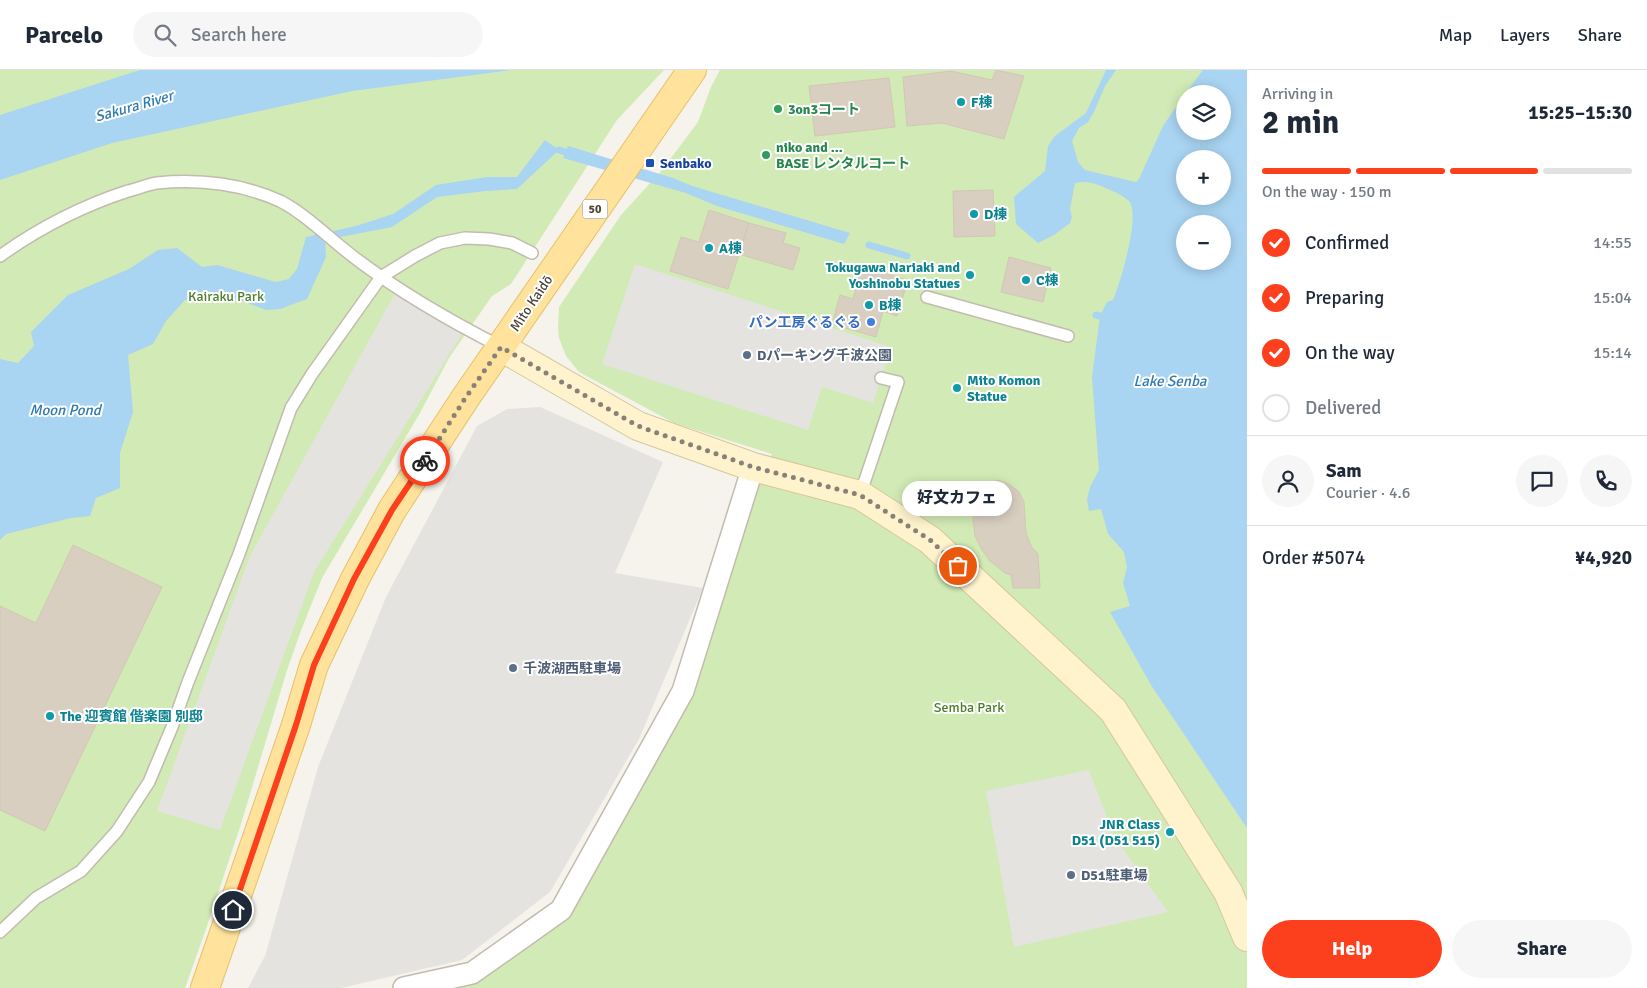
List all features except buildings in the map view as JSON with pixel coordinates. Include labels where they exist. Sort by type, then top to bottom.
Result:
[{"type":"main road","name":"Mito Kaidō","points":[[205,988],[296,725],[314,665],[354,579],[392,510],[466,397],[691,71]]},
{"type":"street","points":[[501,347],[638,426],[753,467],[860,495],[930,540],[1113,710],[1228,892],[1247,937]]},
{"type":"street","points":[[404,988],[472,973],[561,910],[684,691],[753,467]]},
{"type":"lane","points":[[0,256],[27,236],[68,215],[111,197],[156,183],[204,182],[232,185],[281,202],[309,221],[380,277],[465,329],[501,347]]},
{"type":"lane","points":[[0,932],[36,898],[81,871],[117,831],[149,782],[172,727],[216,608],[239,554],[291,408],[312,374],[380,277],[414,256],[440,243],[465,238],[489,239],[512,243],[532,253]]},
{"type":"lane","points":[[927,296],[1068,336]]},
{"type":"lane","points":[[860,495],[898,382],[881,378]]},
{"type":"green space","name":"Kairaku Park","points":[[0,70],[664,70],[617,120],[511,284],[492,296],[449,358],[420,413],[322,578],[287,670],[242,821],[185,988],[0,988]]},
{"type":"green space","name":"Semba Park","points":[[720,70],[1247,70],[1247,988],[404,988],[472,973],[561,910],[683,691],[755,482],[772,454],[674,423],[579,372],[566,356],[559,338],[559,307],[621,215],[662,170],[698,122],[711,87]]},
{"type":"shaded area","name":"Dパーキング千波公園","points":[[635,264],[891,347],[873,403],[822,387],[808,430],[602,364]]},
{"type":"shaded area","points":[[398,288],[465,329],[314,572],[220,830],[157,811],[250,556]]},
{"type":"shaded area","name":"千波湖西駐車場","points":[[540,407],[663,462],[615,573],[703,588],[639,739],[550,892],[462,960],[341,988],[248,988],[265,956],[318,767],[386,597],[477,426],[507,409]]},
{"type":"shaded area","name":"D51駐車場","points":[[1089,770],[1115,838],[1168,912],[1014,947],[986,791]]},
{"type":"water","name":"Sakura River","points":[[140,70],[512,70],[352,91],[112,143],[0,180],[0,115]]},
{"type":"water","name":"Lake Senba","points":[[1106,70],[1116,70],[1105,86],[1088,122],[1079,128],[1072,141],[1078,162],[1085,170],[1136,182],[1163,126],[1176,107],[1176,140],[1231,140],[1231,85],[1192,85],[1203,70],[1247,70],[1247,828],[1151,685],[1110,612],[1130,606],[1123,583],[1127,567],[1124,552],[1108,534],[1101,509],[1089,511],[1087,499],[1090,487],[1099,470],[1092,377],[1100,316],[1107,302],[1113,300],[1120,280],[1131,234],[1132,209],[1125,197],[1096,184],[1080,182],[1075,183],[1070,209],[1072,217],[1070,223],[1054,235],[1038,243],[1016,224],[1014,197],[1045,171],[1048,146],[1055,136],[1086,113]]},
{"type":"water","name":"Moon Pond","points":[[545,140],[559,150],[517,189],[437,197],[392,227],[325,240],[326,257],[307,299],[280,309],[266,310],[240,300],[185,300],[166,321],[153,344],[128,355],[133,412],[120,453],[120,488],[96,498],[90,516],[71,518],[6,534],[0,540],[0,359],[18,363],[34,346],[31,332],[68,295],[129,269],[158,250],[177,248],[202,267],[217,265],[276,282],[289,279],[297,269],[306,237],[356,226],[393,214],[436,185],[487,177],[517,177]]},
{"type":"water","points":[[568,146],[673,178],[692,186],[850,233],[844,244],[717,206],[686,193],[563,158]]},
{"type":"waterway","points":[[559,150],[565,152]]},
{"type":"waterway","points":[[869,245],[907,256]]},
{"type":"waterway","points":[[1096,315],[1100,316]]},
{"type":"way so far","points":[[425,461],[501,347],[638,426],[753,467],[860,495],[930,540],[958,566]]},
{"type":"place","name":"F棟","points":[[961,102]]},
{"type":"place","name":"3on3コート","points":[[778,109]]},
{"type":"place","name":"niko and ... BASE レンタルコート","points":[[766,155]]},
{"type":"place","name":"Senbako","points":[[650,163]]},
{"type":"place","name":"D棟","points":[[974,214]]},
{"type":"place","name":"A棟","points":[[709,248]]},
{"type":"place","name":"Tokugawa Nariaki and Yoshinobu Statues","points":[[970,275]]},
{"type":"place","name":"C棟","points":[[1026,280]]},
{"type":"place","name":"B棟","points":[[869,305]]},
{"type":"place","name":"パン工房ぐるぐる","points":[[871,322]]},
{"type":"place","name":"Dパーキング千波公園","points":[[747,355]]},
{"type":"place","name":"Mito Komon Statue","points":[[957,388]]},
{"type":"place","name":"好文カフェ","points":[[958,566]]},
{"type":"place","name":"千波湖西駐車場","points":[[513,668]]},
{"type":"place","name":"The 迎賓館 偕楽園 別邸","points":[[50,716]]},
{"type":"place","name":"JNR Class D51 (D51 515)","points":[[1170,832]]},
{"type":"place","name":"D51駐車場","points":[[1071,875]]},
{"type":"route","points":[[233,910],[296,725],[314,665],[354,579],[392,510],[425,461]]}]
